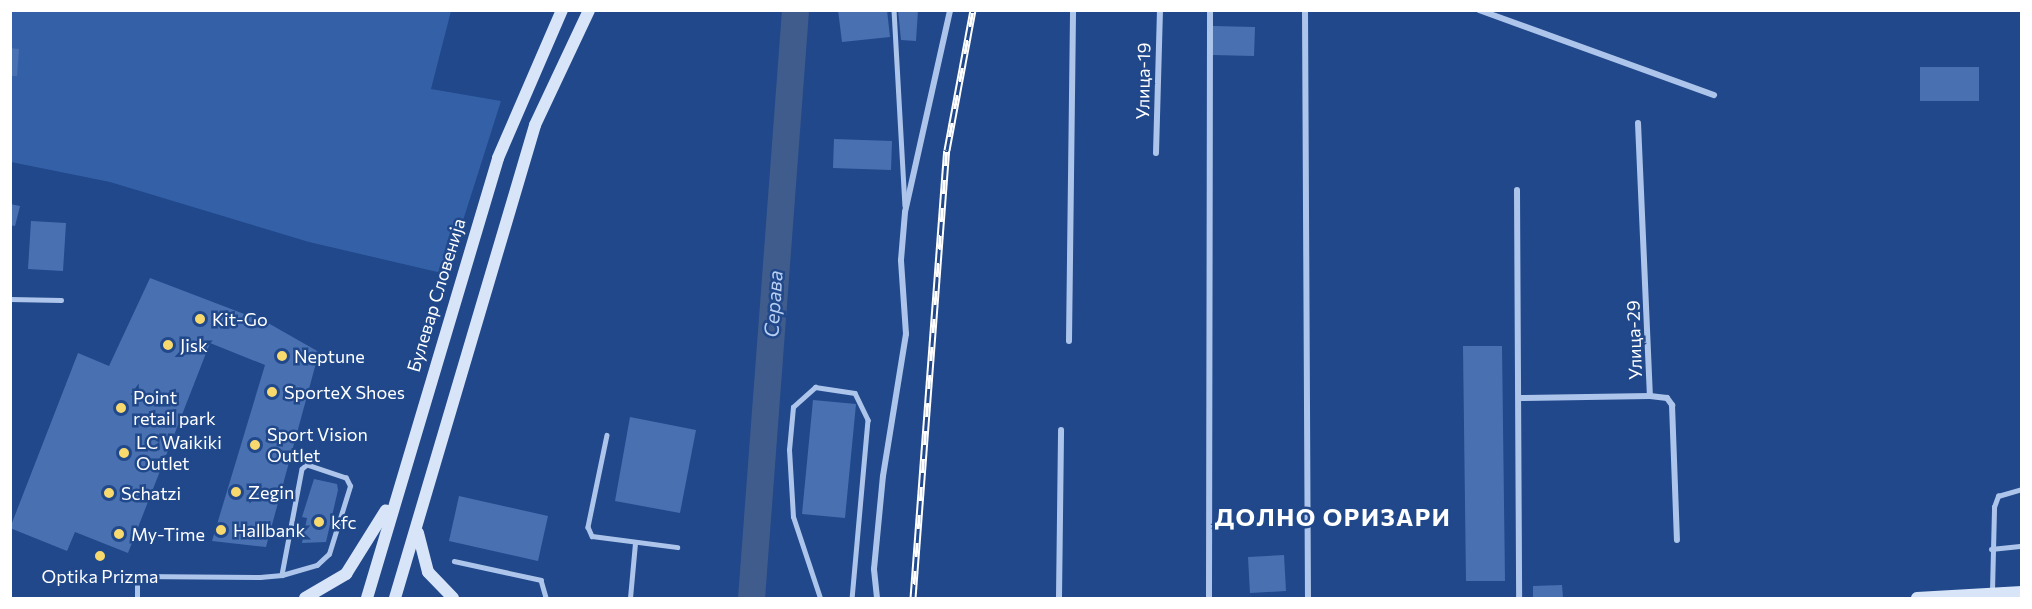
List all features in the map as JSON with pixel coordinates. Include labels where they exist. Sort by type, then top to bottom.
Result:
[{"type":"street","name":"Булевар Словенија","points":[[366,598],[498,158],[562,10]]},
{"type":"street","points":[[395,598],[535,125],[589,10]]},
{"type":"street","points":[[877,598],[874,569],[883,476],[906,334],[901,260],[905,212],[950,10]]},
{"type":"street","points":[[1069,341],[1073,10]]},
{"type":"street","name":"Улица-19","points":[[1156,153],[1160,10]]},
{"type":"street","points":[[1209,598],[1210,10]]},
{"type":"street","points":[[1305,10],[1308,598]]},
{"type":"street","points":[[1479,10],[1714,95]]},
{"type":"street","name":"Улица-29","points":[[1638,123],[1650,396],[1667,398],[1672,405],[1677,540]]},
{"type":"street","points":[[1517,190],[1521,398],[1519,598]]},
{"type":"street","points":[[1521,398],[1650,396]]},
{"type":"street","points":[[1059,598],[1061,430]]},
{"type":"street","points":[[305,598],[346,574],[366,549],[399,485]]},
{"type":"street","points":[[418,520],[418,547],[428,572],[453,598]]},
{"type":"street","points":[[1917,598],[2022,592]]},
{"type":"lane","points":[[894,10],[905,212]]},
{"type":"lane","points":[[10,299],[62,300]]},
{"type":"lane","points":[[820,598],[794,517],[789,450],[793,407],[815,387],[855,393],[868,420],[852,598]]},
{"type":"lane","points":[[607,435],[588,527],[601,539],[677,547]]},
{"type":"lane","points":[[137,598],[137,576],[282,575],[317,565],[329,554],[350,486],[346,478],[308,465],[302,469],[282,575]]},
{"type":"lane","points":[[1992,594],[1991,549],[1998,496],[2022,489]]},
{"type":"lane","points":[[630,598],[635,543]]},
{"type":"lane","points":[[1991,549],[2022,546]]},
{"type":"lane","points":[[454,561],[541,580],[546,598]]},
{"type":"shaded area","points":[[11,11],[451,11],[431,89],[501,101],[446,274],[309,242],[110,182],[11,162]]},
{"type":"building","points":[[838,10],[887,10],[890,37],[842,42]]},
{"type":"building","points":[[898,10],[918,10],[916,41],[901,40]]},
{"type":"building","points":[[1213,26],[1255,27],[1254,56],[1212,55]]},
{"type":"building","points":[[10,48],[19,49],[17,76],[10,76]]},
{"type":"building","points":[[1920,67],[1979,67],[1979,101],[1920,101]]},
{"type":"building","points":[[834,139],[892,141],[891,170],[833,168]]},
{"type":"building","points":[[10,204],[20,206],[15,226],[10,225]]},
{"type":"building","points":[[31,221],[66,223],[63,271],[28,269]]},
{"type":"building","name":"Point retail park","points":[[150,278],[268,323],[319,352],[266,547],[212,541],[265,365],[210,343],[128,553],[75,532],[67,551],[10,528],[78,353],[109,366]]},
{"type":"building","points":[[1463,346],[1502,346],[1505,581],[1466,581]]},
{"type":"building","points":[[813,400],[856,404],[845,518],[802,514]]},
{"type":"building","points":[[630,417],[696,430],[680,513],[615,501]]},
{"type":"building","points":[[314,479],[337,484],[338,490],[326,542],[302,543],[307,518],[302,517]]},
{"type":"building","points":[[459,496],[548,516],[538,561],[449,541]]},
{"type":"building","points":[[1284,555],[1286,591],[1250,593],[1248,557]]},
{"type":"building","points":[[1562,585],[1563,598],[1533,598],[1533,586]]},
{"type":"waterway","name":"Серава","points":[[751,598],[795,10]]},
{"type":"railway","points":[[913,598],[947,150],[973,10]]},
{"type":"place","name":"Kit-Go","points":[[200,319]]},
{"type":"place","name":"Jisk","points":[[168,345]]},
{"type":"place","name":"Neptune","points":[[282,356]]},
{"type":"place","name":"SporteX Shoes","points":[[272,392]]},
{"type":"place","name":"Point retail park","points":[[121,408]]},
{"type":"place","name":"Sport Vision Outlet","points":[[255,445]]},
{"type":"place","name":"LC Waikiki Outlet","points":[[124,453]]},
{"type":"place","name":"Zegin","points":[[236,492]]},
{"type":"place","name":"Schatzi","points":[[109,493]]},
{"type":"place","name":"kfc","points":[[319,522]]},
{"type":"place","name":"Hallbank","points":[[221,530]]},
{"type":"place","name":"My-Time","points":[[119,534]]},
{"type":"place","name":"Optika Prizma","points":[[100,556]]},
{"type":"district","name":"ДОЛНО ОРИЗАРИ","points":[[1333,517]]}]
